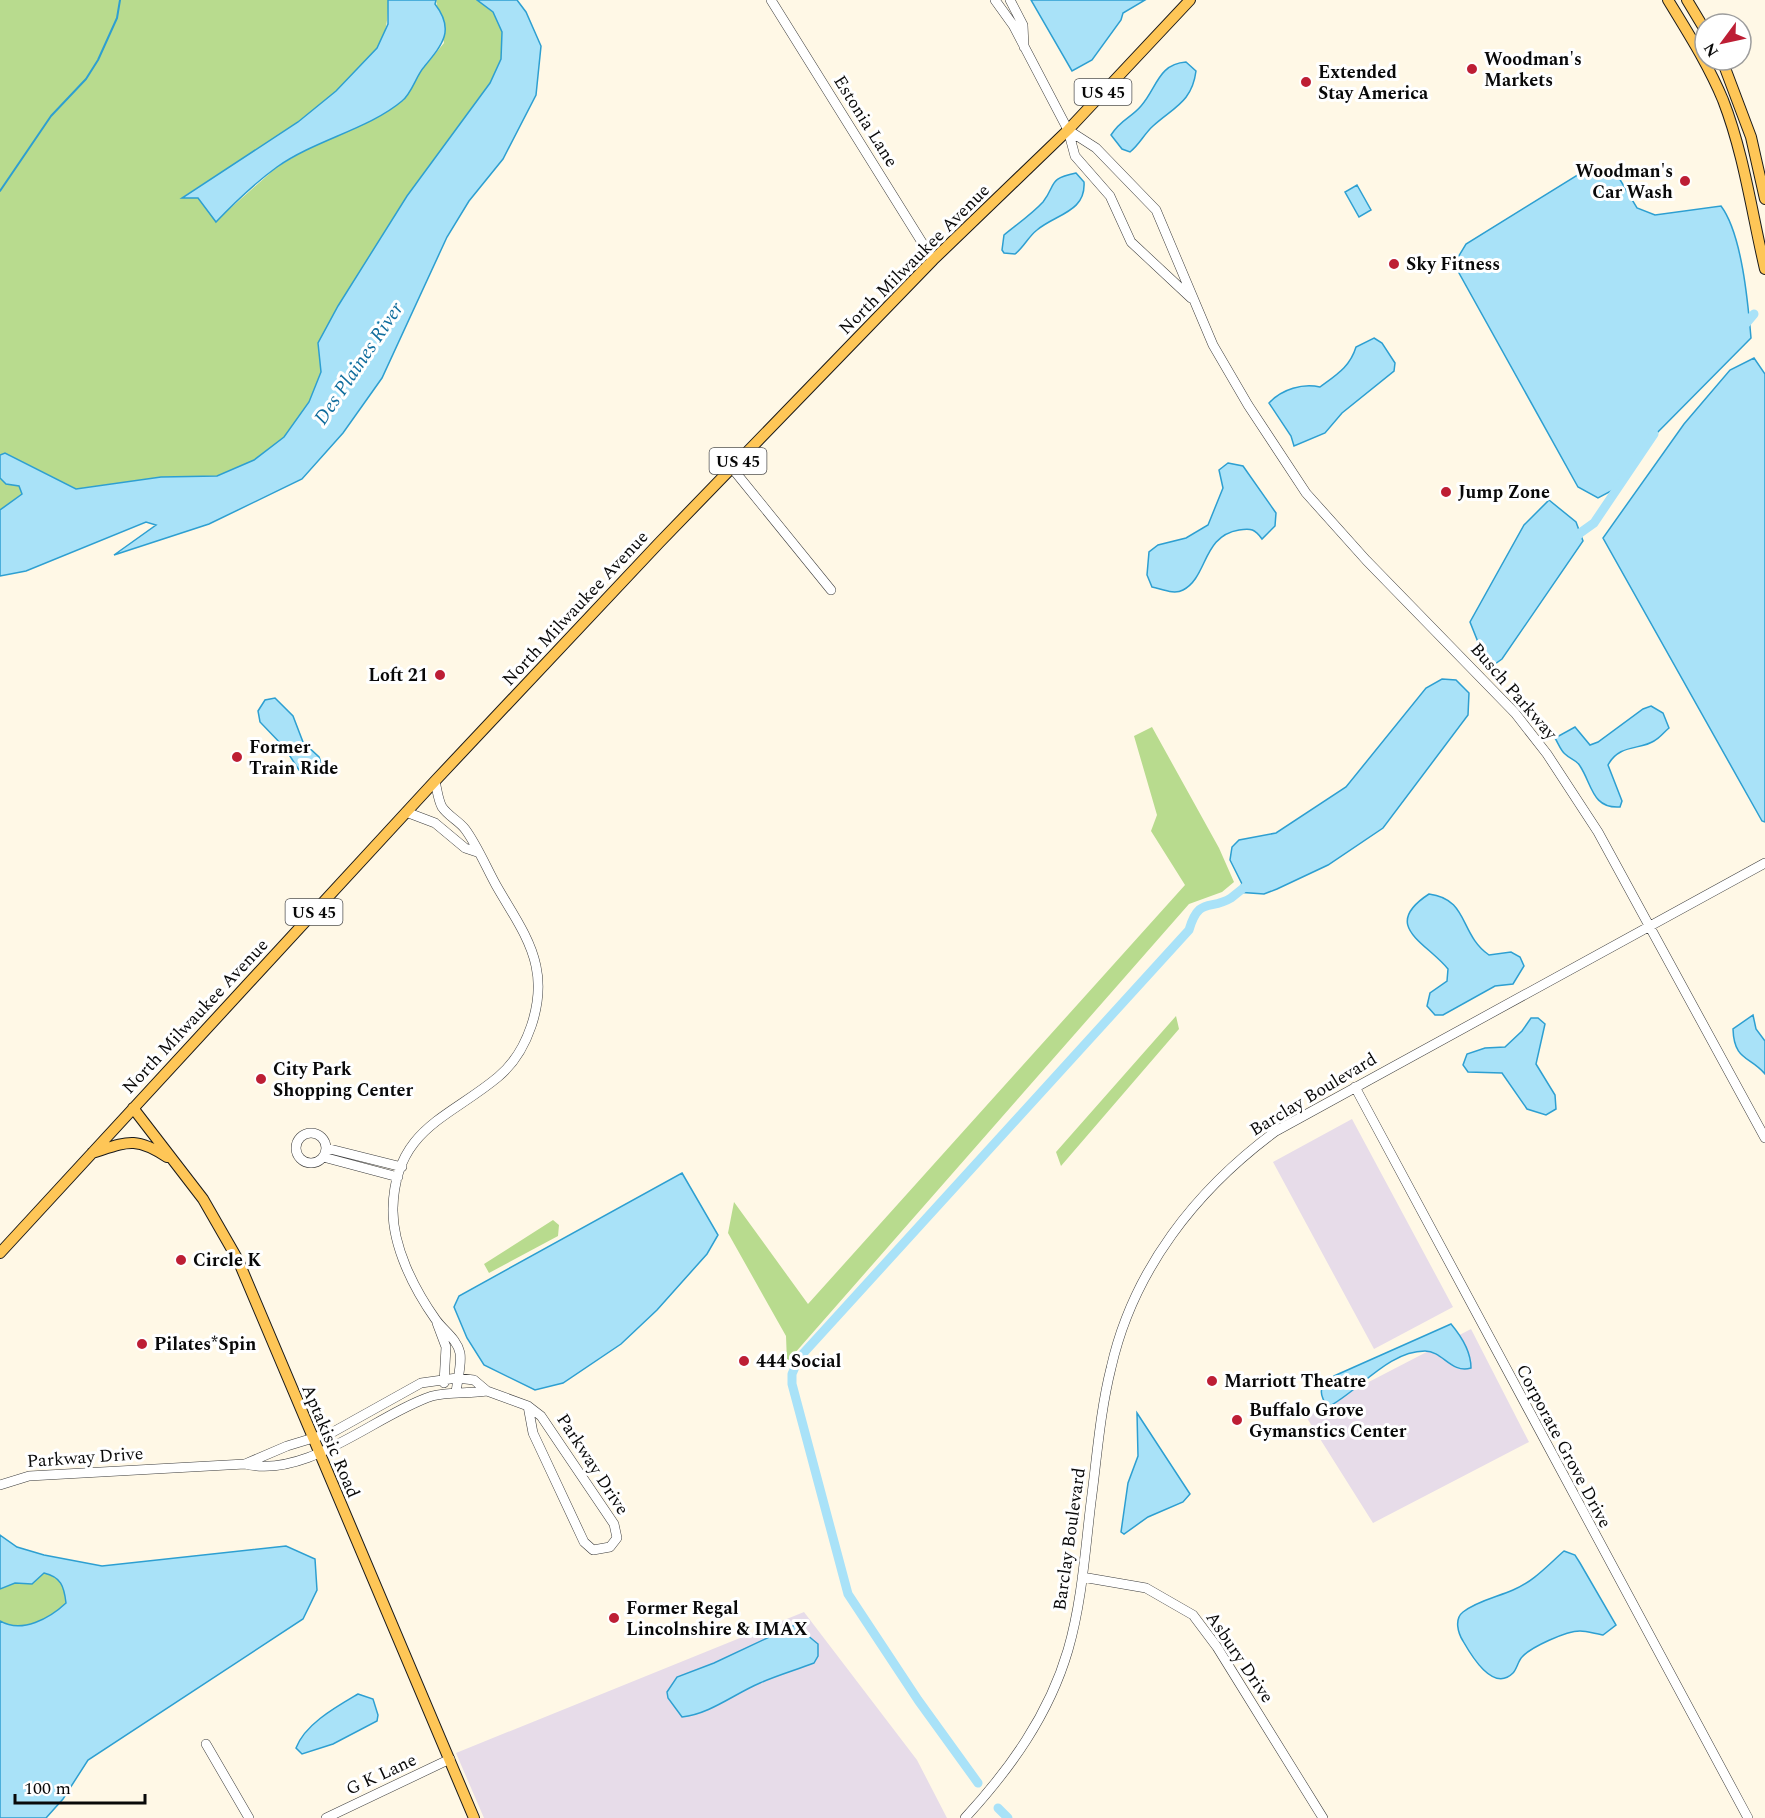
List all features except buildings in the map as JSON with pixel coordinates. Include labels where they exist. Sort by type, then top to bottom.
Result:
[{"type":"main road","name":"North Milwaukee Avenue","points":[[0,1253],[406,812],[732,468],[933,260],[1068,130],[1190,0]]},
{"type":"main road","points":[[1668,0],[1704,58],[1723,101],[1734,136],[1765,269]]},
{"type":"main road","points":[[1727,72],[1751,137],[1765,199]]},
{"type":"main road","name":"Aptakisic Road","points":[[133,1108],[203,1199],[238,1260],[317,1453],[474,1818]]},
{"type":"main road","points":[[92,1153],[129,1142],[147,1143],[174,1162]]},
{"type":"street","name":"Estonia Lane","points":[[771,0],[933,260]]},
{"type":"street","points":[[995,0],[1012,25],[1068,130]]},
{"type":"street","points":[[1010,0],[1023,24],[1024,50]]},
{"type":"street","name":"Busch Parkway","points":[[1068,130],[1075,156],[1110,196],[1131,242],[1192,300]]},
{"type":"street","name":"Busch Parkway","points":[[1068,130],[1096,148],[1156,210],[1185,274],[1192,300],[1213,345],[1248,405],[1306,493],[1366,560],[1515,713],[1578,799],[1765,1138]]},
{"type":"street","points":[[732,468],[831,590]]},
{"type":"street","points":[[435,781],[442,806],[465,829],[524,934],[536,965],[538,990],[535,1011],[518,1054],[502,1074],[483,1090],[433,1122],[416,1140],[398,1177],[393,1208],[396,1236],[411,1274],[436,1321],[446,1347],[444,1393]]},
{"type":"street","points":[[406,812],[435,823],[465,848],[477,852]]},
{"type":"street","name":"Barclay Boulevard","points":[[965,1818],[1013,1762],[1055,1685],[1068,1650],[1082,1577],[1099,1436],[1111,1366],[1122,1330],[1146,1275],[1183,1219],[1228,1169],[1276,1131],[1490,1011],[1650,927],[1765,863]]},
{"type":"street","name":"Corporate Grove Drive","points":[[1354,1087],[1748,1818]]},
{"type":"street","points":[[398,1177],[325,1152],[402,1167]]},
{"type":"street","points":[[436,1321],[454,1341],[460,1353],[456,1394]]},
{"type":"street","name":"Parkway Drive","points":[[244,1464],[333,1432],[421,1383],[458,1378],[474,1380],[487,1391],[528,1406],[549,1424],[614,1524],[617,1538],[610,1547],[593,1550],[583,1540],[533,1433],[528,1406]]},
{"type":"street","name":"Parkway Drive","points":[[0,1485],[29,1476],[244,1464],[261,1468],[339,1445],[403,1408],[444,1393],[487,1391]]},
{"type":"street","name":"Asbury Drive","points":[[1082,1577],[1146,1588],[1193,1615],[1217,1647],[1323,1818]]},
{"type":"street","points":[[206,1744],[249,1818]]},
{"type":"street","name":"G K Lane","points":[[326,1818],[450,1760]]},
{"type":"shaded area","points":[[1352,1119],[1453,1307],[1374,1349],[1273,1162]]},
{"type":"shaded area","points":[[1471,1329],[1529,1442],[1373,1523],[1305,1415]]},
{"type":"shaded area","points":[[804,1612],[917,1760],[947,1818],[484,1818],[456,1753]]},
{"type":"green space","points":[[0,0],[388,0],[383,37],[377,49],[359,71],[287,130],[183,197],[198,198],[216,221],[277,167],[317,143],[377,117],[404,100],[416,77],[444,43],[436,0],[477,0],[493,12],[502,32],[501,59],[490,83],[407,196],[338,306],[318,343],[321,372],[309,402],[284,437],[254,460],[217,476],[161,477],[76,489],[5,453],[0,455]]},
{"type":"green space","points":[[0,478],[6,484],[19,486],[22,494],[0,510]]},
{"type":"green space","points":[[1152,727],[1219,848],[1234,882],[1222,892],[1189,904],[787,1362],[786,1336],[728,1233],[734,1202],[808,1304],[1185,885],[1151,831],[1157,815],[1134,736]]},
{"type":"green space","points":[[1176,1016],[1179,1029],[1061,1166],[1056,1152]]},
{"type":"green space","points":[[553,1220],[559,1225],[558,1236],[489,1273],[484,1264]]},
{"type":"green space","points":[[44,1573],[61,1583],[66,1603],[44,1619],[26,1625],[8,1625],[0,1621],[0,1589],[15,1583],[32,1584]]},
{"type":"water","points":[[388,0],[436,0],[435,4],[441,13],[445,29],[437,51],[402,101],[374,119],[308,149],[277,167],[245,193],[216,222],[198,198],[182,198],[298,122],[336,91],[377,48],[388,24]]},
{"type":"water","name":"Des Plaines River","points":[[477,0],[517,0],[526,12],[541,46],[536,95],[503,159],[469,201],[447,237],[382,378],[343,433],[302,479],[209,524],[114,555],[156,525],[146,522],[26,571],[0,576],[0,510],[22,494],[19,486],[6,484],[0,478],[0,455],[5,453],[76,489],[161,477],[217,476],[254,460],[284,437],[309,402],[321,372],[318,343],[338,306],[407,196],[490,83],[501,59],[502,32],[493,12]]},
{"type":"water","points":[[1031,0],[1145,0],[1123,13],[1121,20],[1092,60],[1072,71]]},
{"type":"water","points":[[1186,62],[1196,71],[1191,90],[1186,97],[1150,129],[1130,152],[1122,149],[1111,135],[1141,106],[1169,67]]},
{"type":"water","points":[[1592,166],[1616,173],[1637,208],[1655,215],[1721,206],[1728,218],[1739,251],[1746,288],[1751,338],[1650,440],[1615,489],[1598,498],[1578,487],[1454,264],[1466,244]]},
{"type":"water","points":[[1076,173],[1084,182],[1080,200],[1075,206],[1037,230],[1015,254],[1004,253],[1002,250],[1004,235],[1043,202],[1057,180]]},
{"type":"water","points":[[1357,185],[1371,210],[1359,217],[1345,192]]},
{"type":"water","points":[[1374,338],[1382,343],[1395,363],[1394,371],[1342,413],[1325,433],[1294,446],[1291,436],[1269,403],[1280,394],[1293,388],[1320,387],[1346,365],[1356,347]]},
{"type":"water","points":[[1754,358],[1765,374],[1765,822],[1762,821],[1603,538],[1684,424],[1730,370]]},
{"type":"water","points":[[1228,463],[1243,466],[1276,513],[1275,526],[1262,539],[1250,529],[1227,534],[1218,540],[1197,576],[1183,590],[1172,592],[1152,587],[1147,575],[1149,552],[1158,545],[1186,538],[1208,525],[1223,488],[1219,470]]},
{"type":"water","points":[[1549,500],[1576,522],[1583,541],[1502,659],[1492,666],[1484,657],[1470,622],[1524,525]]},
{"type":"water","points":[[1442,679],[1456,680],[1469,693],[1468,715],[1383,828],[1328,865],[1277,889],[1264,894],[1237,892],[1242,884],[1230,860],[1232,847],[1239,840],[1276,833],[1346,787],[1426,688]]},
{"type":"water","points":[[275,698],[293,716],[303,742],[319,757],[322,765],[317,776],[299,770],[284,747],[260,722],[258,711],[265,700]]},
{"type":"water","points":[[1651,706],[1663,713],[1669,728],[1654,741],[1624,751],[1613,758],[1608,765],[1622,801],[1620,807],[1604,804],[1594,794],[1579,764],[1564,753],[1555,738],[1575,727],[1590,745]]},
{"type":"water","points":[[1429,894],[1442,897],[1458,910],[1479,947],[1489,955],[1511,952],[1520,957],[1524,966],[1513,984],[1495,986],[1443,1015],[1435,1015],[1427,1006],[1430,993],[1447,981],[1448,969],[1419,942],[1408,925],[1408,915],[1415,905]]},
{"type":"water","points":[[1753,1015],[1756,1029],[1765,1041],[1765,1074],[1740,1053],[1734,1039],[1733,1029]]},
{"type":"water","points":[[1531,1018],[1538,1018],[1545,1024],[1536,1064],[1555,1095],[1556,1109],[1546,1115],[1527,1109],[1502,1073],[1468,1072],[1463,1065],[1467,1054],[1485,1048],[1505,1047],[1522,1031]]},
{"type":"water","points":[[682,1173],[718,1235],[707,1254],[657,1310],[621,1344],[563,1383],[535,1390],[484,1365],[467,1338],[454,1307],[459,1296]]},
{"type":"water","points":[[1451,1324],[1465,1344],[1471,1368],[1458,1368],[1431,1352],[1411,1353],[1386,1364],[1328,1407],[1321,1393],[1323,1386],[1334,1376]]},
{"type":"water","points":[[1137,1413],[1190,1494],[1183,1502],[1148,1517],[1124,1534],[1121,1532],[1128,1483],[1138,1456]]},
{"type":"water","points":[[0,1535],[17,1547],[44,1555],[102,1566],[286,1546],[315,1559],[317,1590],[303,1619],[88,1760],[63,1799],[46,1818],[0,1818],[0,1621],[8,1625],[26,1625],[44,1619],[66,1603],[61,1583],[44,1573],[32,1584],[15,1583],[0,1589]]},
{"type":"water","points":[[1564,1551],[1575,1555],[1616,1625],[1603,1635],[1580,1631],[1558,1637],[1527,1653],[1513,1673],[1505,1678],[1490,1675],[1477,1663],[1461,1638],[1458,1618],[1474,1605],[1527,1582]]},
{"type":"water","points":[[795,1625],[818,1644],[818,1656],[814,1663],[750,1687],[712,1708],[692,1715],[682,1717],[668,1698],[667,1692],[677,1677],[714,1663]]},
{"type":"water","points":[[358,1694],[373,1699],[378,1715],[377,1721],[333,1744],[302,1754],[296,1748],[306,1731],[314,1724],[331,1710]]},
{"type":"waterway","points":[[0,191],[51,116],[86,79],[98,60],[117,18],[120,0]]},
{"type":"waterway","points":[[1743,327],[1754,314]]},
{"type":"waterway","points":[[1573,542],[1580,533],[1594,523],[1654,434]]},
{"type":"waterway","points":[[978,1783],[918,1700],[848,1594],[792,1384],[792,1374],[799,1358],[1189,930],[1197,912],[1206,906],[1224,902],[1246,886]]},
{"type":"waterway","points":[[998,1808],[1008,1818]]},
{"type":"place","name":"Woodman's Markets","points":[[1472,69]]},
{"type":"place","name":"Extended Stay America","points":[[1306,82]]},
{"type":"place","name":"Woodman's Car Wash","points":[[1685,181]]},
{"type":"place","name":"Sky Fitness","points":[[1394,264]]},
{"type":"place","name":"Jump Zone","points":[[1446,492]]},
{"type":"place","name":"Loft 21","points":[[440,675]]},
{"type":"place","name":"Former Train Ride","points":[[237,757]]},
{"type":"place","name":"City Park Shopping Center","points":[[261,1079]]},
{"type":"place","name":"Circle K","points":[[181,1260]]},
{"type":"place","name":"Pilates*Spin","points":[[142,1344]]},
{"type":"place","name":"444 Social","points":[[744,1361]]},
{"type":"place","name":"Marriott Theatre","points":[[1212,1381]]},
{"type":"place","name":"Buffalo Grove Gymanstics Center","points":[[1237,1420]]},
{"type":"place","name":"Former Regal Lincolnshire & IMAX","points":[[614,1618]]}]
